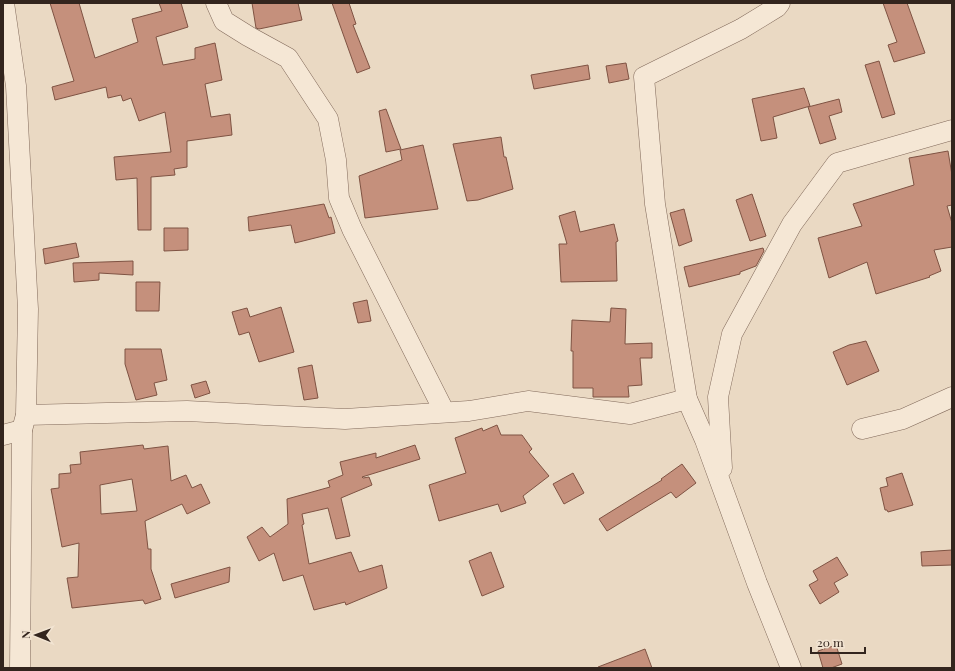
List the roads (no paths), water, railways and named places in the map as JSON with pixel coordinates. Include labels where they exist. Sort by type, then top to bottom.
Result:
[{"type":"street","points":[[4,3],[16,86],[28,301],[17,426],[20,668]]},
{"type":"street","points":[[216,3],[224,21],[288,58],[328,120],[336,160],[339,198],[352,229],[444,411]]},
{"type":"street","points":[[780,3],[777,7],[741,29],[644,77],[655,204],[688,399],[705,440],[791,668]]},
{"type":"street","points":[[724,490],[718,397],[732,334],[792,224],[837,164],[952,130]]},
{"type":"street","points":[[862,429],[903,419],[952,397]]},
{"type":"street","points":[[17,426],[187,411],[345,419],[444,411],[469,411],[528,401],[630,414],[688,399]]}]
